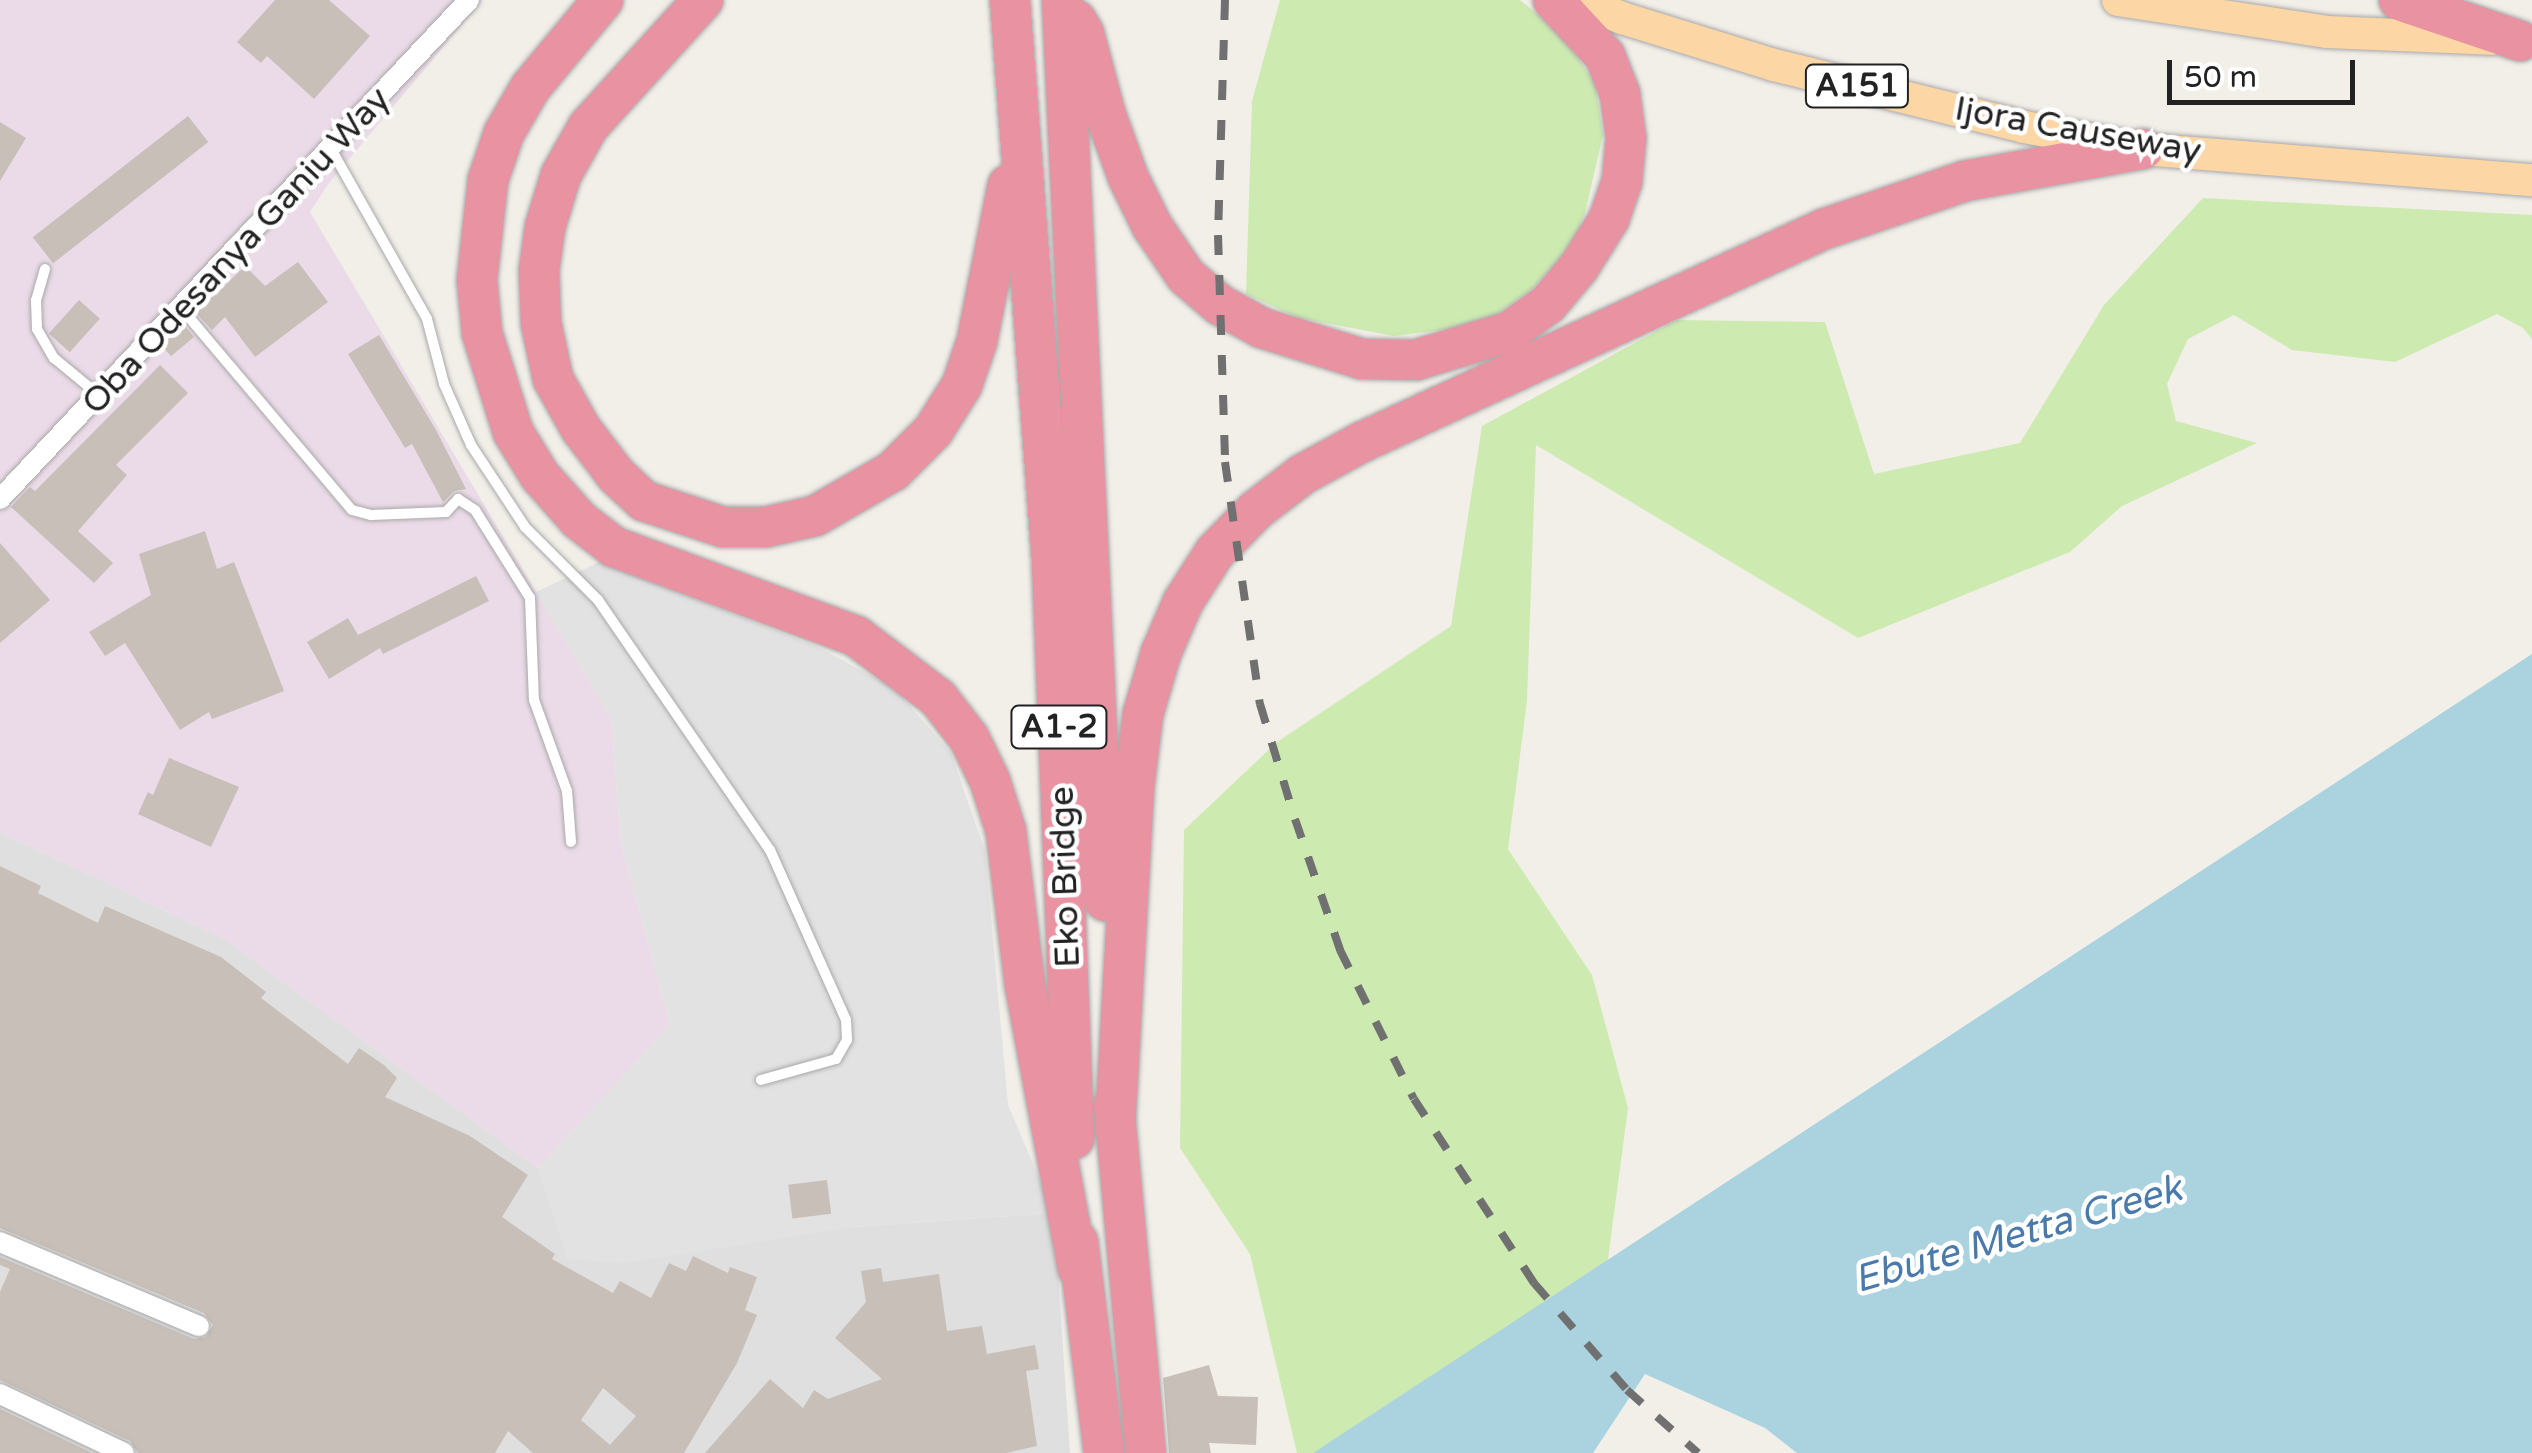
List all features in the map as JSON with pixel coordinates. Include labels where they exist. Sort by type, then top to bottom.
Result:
[{"type":"highway","points":[[603,0],[530,88],[504,133],[488,180],[477,280],[482,333],[512,432],[540,476],[579,520],[614,547],[856,636],[938,698],[969,738],[990,781],[1006,831],[1025,985],[1078,1269]]},
{"type":"highway","points":[[702,0],[588,127],[561,175],[545,226],[539,271],[541,322],[553,379],[581,429],[616,475],[644,501],[681,516],[724,526],[766,527],[815,516],[893,471],[933,431],[962,385],[977,341],[1018,136]]},
{"type":"highway","name":"Eko Bridge","points":[[1010,0],[1052,563],[1078,1269],[1104,1453]]},
{"type":"highway","points":[[1062,0],[1084,34],[1104,113],[1128,177],[1152,226],[1186,276],[1220,305],[1262,328],[1362,358],[1416,360],[1467,348],[1509,332],[1548,304],[1579,267],[1609,219],[1622,182],[1626,138],[1618,84],[1590,37],[1552,0]]},
{"type":"highway","name":"Eko Bridge","points":[[1062,0],[1115,1128],[1146,1453]]},
{"type":"highway","points":[[2399,0],[2526,42]]},
{"type":"highway","points":[[1115,1128],[1134,787],[1144,714],[1161,653],[1183,602],[1214,552],[1256,510],[1303,474],[1362,442],[1824,230],[1965,181],[2143,149]]},
{"type":"main road","name":"Ijora Causeway","points":[[1578,0],[1622,18],[1774,65],[2024,126],[2143,149],[2532,180]]},
{"type":"main road","points":[[2118,0],[2326,32],[2526,42]]},
{"type":"street","name":"Oba Odesanya Ganiu Way","points":[[0,499],[100,397],[469,0]]},
{"type":"street","points":[[0,1242],[199,1326]]},
{"type":"street","points":[[0,1394],[124,1453]]},
{"type":"lane","points":[[330,150],[426,319],[444,384],[471,445],[525,527],[598,600],[770,850],[846,1020],[847,1040],[836,1059],[761,1080]]},
{"type":"lane","points":[[45,269],[36,300],[37,329],[54,358],[100,397]]},
{"type":"lane","points":[[182,308],[352,510],[371,515],[446,512],[458,498],[475,510],[530,598],[529,662],[534,700],[567,790],[571,842]]},
{"type":"shaded area","points":[[0,0],[483,0],[329,183],[310,212],[611,718],[621,843],[670,1025],[538,1168],[223,938],[0,832]]},
{"type":"shaded area","points":[[599,562],[818,647],[894,688],[951,753],[985,851],[1008,1105],[1054,1213],[854,1227],[625,1263],[567,1259],[538,1168],[670,1025],[621,843],[611,718],[536,592]]},
{"type":"shaded area","points":[[0,832],[223,938],[538,1168],[568,1259],[854,1227],[1054,1213],[1070,1453],[0,1453]]},
{"type":"green space","points":[[1280,0],[1520,0],[1562,35],[1595,83],[1603,135],[1585,213],[1571,246],[1532,289],[1482,325],[1394,336],[1299,318],[1246,294],[1252,101]]},
{"type":"green space","points":[[2203,198],[2532,215],[2532,339],[2523,328],[2497,314],[2395,362],[2292,350],[2234,315],[2188,339],[2167,384],[2176,421],[2257,443],[2122,506],[2070,552],[1858,638],[1536,445],[1527,701],[1508,849],[1592,975],[1628,1108],[1605,1282],[1323,1453],[1297,1453],[1250,1254],[1180,1148],[1184,830],[1277,742],[1451,626],[1482,426],[1677,320],[1825,322],[1874,474],[2020,443],[2104,305]]},
{"type":"water","name":"Ebute Metta Creek","points":[[2532,654],[2532,1453],[1797,1453],[1765,1428],[1645,1374],[1593,1453],[1313,1453]]},
{"type":"building","points":[[275,0],[329,0],[370,36],[314,99],[267,56],[261,63],[237,42]]},
{"type":"building","points":[[188,116],[208,142],[53,263],[33,237]]},
{"type":"building","points":[[0,122],[26,138],[0,181]]},
{"type":"building","points":[[298,262],[328,302],[255,357],[225,317],[212,330],[196,313],[245,266],[265,286]]},
{"type":"building","points":[[79,300],[100,319],[70,352],[49,333]]},
{"type":"building","points":[[183,324],[194,337],[171,356],[160,343]]},
{"type":"building","points":[[379,335],[466,489],[454,491],[443,502],[412,444],[405,448],[348,354]]},
{"type":"building","points":[[160,365],[188,393],[116,465],[127,475],[78,531],[113,563],[94,583],[11,507],[30,487],[35,491]]},
{"type":"building","points":[[205,531],[217,569],[234,562],[284,691],[212,719],[209,712],[180,730],[125,643],[105,656],[89,632],[151,595],[139,554]]},
{"type":"building","points":[[0,543],[50,600],[0,643]]},
{"type":"building","points":[[476,576],[489,601],[383,654],[380,648],[329,679],[307,642],[348,618],[358,635]]},
{"type":"building","points":[[169,758],[239,787],[211,847],[138,814],[148,792],[153,795]]},
{"type":"building","points":[[0,866],[41,886],[38,893],[98,923],[105,906],[221,957],[266,992],[261,998],[348,1064],[359,1048],[384,1065],[397,1078],[385,1097],[470,1136],[528,1175],[502,1217],[555,1254],[552,1259],[613,1293],[620,1281],[651,1298],[669,1263],[686,1271],[693,1256],[728,1273],[730,1267],[757,1277],[745,1310],[757,1315],[737,1363],[684,1453],[533,1453],[508,1431],[495,1453],[138,1453],[130,1441],[0,1380],[0,1292],[10,1269],[0,1265],[0,1257],[194,1339],[206,1337],[213,1325],[204,1313],[0,1228]],"holes":[[[603,1388],[636,1416],[610,1445],[581,1420]]]},
{"type":"building","points":[[827,1180],[831,1214],[792,1218],[788,1185]]},
{"type":"building","points":[[881,1268],[883,1282],[939,1274],[947,1331],[982,1326],[987,1354],[1035,1345],[1039,1369],[1026,1371],[1037,1446],[1006,1453],[705,1453],[770,1379],[803,1408],[814,1390],[828,1399],[882,1379],[835,1338],[866,1302],[861,1271]]},
{"type":"building","points":[[1209,1365],[1218,1396],[1258,1397],[1256,1445],[1209,1443],[1211,1453],[1169,1453],[1163,1378]]},
{"type":"building","points":[[0,1409],[92,1453],[0,1453]]},
{"type":"railway","points":[[1225,0],[1218,235],[1225,462],[1260,704],[1295,819],[1340,950],[1414,1099],[1534,1283],[1627,1390],[1698,1453]]}]
